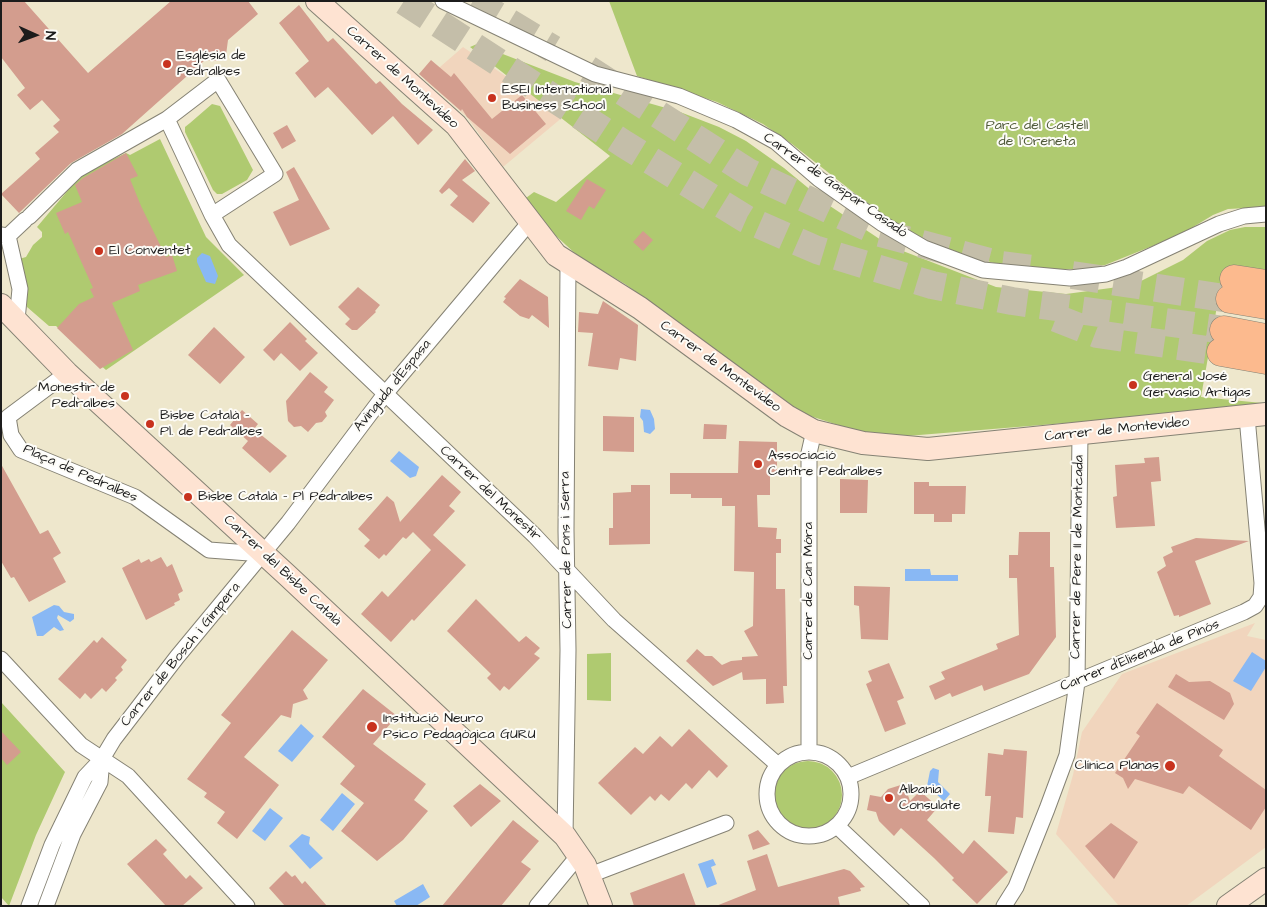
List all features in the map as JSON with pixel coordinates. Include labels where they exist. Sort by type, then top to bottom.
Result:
[{"type":"highway","points":[[1266,284],[1232,289],[1266,305]]},
{"type":"highway","points":[[1266,338],[1223,341],[1266,360]]},
{"type":"street","name":"Carrer de Montevideo","points":[[317,1],[456,125],[529,223],[556,255],[568,265],[640,308],[787,416],[814,431],[863,443],[912,448],[1080,434],[1256,416]]},
{"type":"street","name":"Carrer de Gaspar Casadó","points":[[443,1],[595,74],[680,96],[736,120],[776,142],[819,179],[883,224],[924,248],[983,270],[1070,278],[1106,274],[1127,267],[1219,224],[1244,216],[1266,214]]},
{"type":"street","points":[[9,313],[20,289],[5,235],[27,219],[77,170],[167,119],[218,80],[275,174],[212,215]]},
{"type":"street","name":"Carrer del Monestir","points":[[167,119],[228,245],[535,536],[614,620],[778,765]]},
{"type":"street","name":"Avinguda d'Espasa","points":[[263,554],[385,394],[529,223]]},
{"type":"street","name":"Carrer de Pons i Serra","points":[[565,836],[568,650],[568,265]]},
{"type":"street","name":"Carrer del Bisbe Català","points":[[9,313],[68,373],[565,836],[590,876],[602,906]]},
{"type":"street","name":"Plaça de Pedralbes","points":[[68,373],[8,417],[11,435],[21,450],[134,497],[209,550],[263,554]]},
{"type":"street","name":"Carrer d'Elisenda de Pinós","points":[[848,777],[1244,612],[1258,602],[1262,583],[1256,416]]},
{"type":"street","name":"Carrer de Can Móra","points":[[809,752],[809,453],[814,431]]},
{"type":"street","name":"Carrer de Pere II de Montcada","points":[[1004,906],[1016,887],[1048,810],[1067,754],[1077,682],[1080,434]]},
{"type":"street","name":"Carrer de Bosch i Gimpera","points":[[29,906],[52,845],[85,777],[102,759],[114,739],[177,657],[263,554]]},
{"type":"street","points":[[1,659],[81,744],[128,776],[247,906]]},
{"type":"street","points":[[809,752],[829,757],[840,766],[848,777],[851,796],[849,808],[837,826],[827,833],[806,837],[791,833],[780,826],[769,809],[767,797],[768,783],[778,765],[799,753],[809,752]]},
{"type":"street","name":"Carrer de Bosch i Gimpera","points":[[46,906],[73,834],[100,782],[102,759]]},
{"type":"street","points":[[590,876],[726,823]]},
{"type":"street","points":[[837,826],[922,906]]},
{"type":"street","points":[[537,906],[578,854]]},
{"type":"street","points":[[1228,906],[1266,879]]},
{"type":"shaded area","name":"ESEI International Business School","points":[[463,47],[564,116],[503,167],[467,117],[425,80]]},
{"type":"shaded area","name":"Clínica Planas","points":[[1255,623],[1247,636],[1266,640],[1266,847],[1186,906],[1119,906],[1056,834],[1073,775],[1082,732],[1122,674]]},
{"type":"green space","name":"Parc del Castell de l'Oreneta","points":[[609,1],[1266,1],[1266,207],[1228,209],[1213,215],[1180,235],[1105,265],[1079,269],[1046,269],[1001,265],[962,254],[917,237],[881,214],[792,144],[763,124],[717,102],[637,76]]},
{"type":"green space","points":[[477,44],[575,82],[680,112],[719,127],[746,141],[784,168],[830,206],[890,246],[996,287],[1066,294],[1133,285],[1183,260],[1207,241],[1230,230],[1245,227],[1266,227],[1266,280],[1223,272],[1201,397],[1262,403],[1262,407],[907,436],[863,433],[804,414],[625,284],[579,257],[554,234],[526,198],[534,192],[556,202],[610,156],[470,47]]},
{"type":"green space","points":[[212,104],[220,106],[253,170],[247,180],[222,194],[217,194],[213,190],[185,132],[185,127]]},
{"type":"green space","points":[[160,139],[206,237],[244,275],[106,370],[56,326],[49,326],[27,307],[19,259],[26,257],[33,245],[42,237],[42,232],[37,227],[75,182],[73,178],[126,153],[130,155]]},
{"type":"green space","points":[[611,653],[611,701],[587,700],[587,654]]},
{"type":"green space","points":[[1,702],[65,772],[36,835],[9,906],[1,897]]},
{"type":"green space","points":[[808,761],[821,763],[832,771],[840,782],[842,795],[840,808],[832,819],[821,827],[808,829],[795,827],[784,819],[776,808],[774,795],[776,782],[784,771],[795,763]]},
{"type":"water","points":[[202,253],[210,256],[218,276],[215,284],[206,282],[197,262],[197,258]]},
{"type":"water","points":[[641,409],[650,410],[654,419],[655,429],[650,434],[644,432],[643,421],[640,417]]},
{"type":"water","points":[[399,451],[419,467],[416,476],[410,478],[390,461]]},
{"type":"water","points":[[905,569],[930,569],[931,575],[958,575],[958,581],[905,581]]},
{"type":"water","points":[[54,605],[59,606],[64,612],[74,614],[74,619],[70,622],[58,615],[57,618],[64,630],[60,631],[54,627],[43,636],[37,636],[32,617]]},
{"type":"water","points":[[1252,652],[1266,661],[1266,667],[1251,691],[1233,681]]},
{"type":"water","points":[[301,724],[314,736],[292,762],[278,751]]},
{"type":"water","points":[[933,768],[939,770],[938,782],[950,794],[944,801],[927,786],[930,771]]},
{"type":"water","points":[[342,793],[355,804],[333,831],[320,820]]},
{"type":"water","points":[[270,808],[283,818],[265,841],[252,831]]},
{"type":"water","points":[[302,834],[310,837],[309,844],[323,858],[310,869],[289,846]]},
{"type":"water","points":[[713,859],[716,865],[711,867],[717,884],[707,888],[698,864]]},
{"type":"water","points":[[423,884],[430,897],[416,906],[397,906],[394,901]]},
{"type":"building","points":[[1,1],[24,1],[88,73],[171,1],[248,1],[258,14],[228,40],[226,55],[220,61],[205,60],[122,134],[71,163],[19,213],[1,194],[40,159],[35,153],[59,132],[53,126],[60,120],[42,100],[30,110],[17,95],[25,88],[1,57]]},
{"type":"building","points":[[299,5],[328,42],[333,38],[376,84],[380,81],[402,104],[433,130],[418,145],[393,116],[372,135],[328,87],[315,98],[295,73],[309,61],[279,23]]},
{"type":"building","points":[[431,60],[451,77],[454,73],[492,119],[522,95],[546,124],[510,154],[467,117],[462,109],[461,111],[419,74]]},
{"type":"building","points":[[287,125],[296,141],[282,149],[273,133]]},
{"type":"building","points":[[126,153],[138,176],[130,179],[141,206],[166,257],[172,255],[177,271],[138,285],[140,291],[112,303],[133,350],[100,369],[57,328],[79,304],[94,297],[90,289],[93,288],[68,232],[65,234],[56,213],[82,202],[75,185],[83,178]]},
{"type":"building","points":[[465,159],[475,171],[462,180],[490,203],[473,223],[450,205],[458,196],[449,188],[442,194],[439,191]]},
{"type":"building","points":[[294,167],[330,229],[290,246],[273,212],[299,200],[286,172]]},
{"type":"building","points":[[587,179],[606,190],[594,209],[589,206],[581,220],[566,211]]},
{"type":"building","points":[[643,231],[653,240],[643,251],[633,242]]},
{"type":"building","points":[[520,279],[548,297],[549,328],[532,315],[529,319],[520,316],[503,302],[506,298],[504,297]]},
{"type":"building","points":[[358,287],[380,305],[376,312],[357,330],[352,330],[345,324],[350,319],[338,307]]},
{"type":"building","points":[[603,301],[638,325],[636,361],[620,358],[618,370],[588,366],[593,333],[578,332],[579,312],[598,314]]},
{"type":"building","points":[[290,322],[307,339],[305,341],[318,353],[300,371],[281,353],[274,361],[263,350]]},
{"type":"building","points":[[214,327],[245,357],[220,384],[188,355]]},
{"type":"building","points":[[310,372],[328,387],[324,392],[334,400],[325,412],[327,416],[322,422],[316,423],[308,432],[301,426],[294,427],[288,421],[286,401]]},
{"type":"building","points":[[242,410],[258,424],[254,429],[287,456],[270,473],[242,448],[248,441],[230,425]]},
{"type":"building","points":[[603,416],[634,417],[634,452],[603,451]]},
{"type":"building","points":[[704,424],[727,425],[726,439],[703,439]]},
{"type":"building","points":[[739,441],[777,442],[777,474],[770,474],[770,495],[757,495],[758,527],[777,528],[776,539],[781,539],[781,553],[776,553],[776,589],[785,589],[787,686],[783,686],[784,703],[766,704],[766,679],[743,680],[742,672],[713,686],[686,661],[697,649],[705,656],[712,656],[722,665],[731,661],[742,660],[742,657],[758,656],[744,631],[753,626],[754,572],[734,571],[735,506],[722,506],[722,498],[691,498],[691,494],[670,494],[670,473],[738,473]]},
{"type":"building","points":[[1159,457],[1161,481],[1151,482],[1155,526],[1116,528],[1113,497],[1117,496],[1115,465],[1145,463],[1144,458]]},
{"type":"building","points":[[1,464],[40,534],[48,530],[61,553],[53,558],[66,582],[29,602],[14,577],[11,578],[1,561]]},
{"type":"building","points":[[442,475],[461,492],[449,506],[455,511],[433,535],[466,565],[414,621],[412,619],[391,642],[361,614],[382,591],[388,597],[431,550],[413,532],[406,539],[403,537],[386,556],[384,554],[379,559],[364,546],[370,540],[358,529],[387,496],[394,502],[400,522]]},
{"type":"building","points":[[840,479],[868,480],[867,513],[840,513]]},
{"type":"building","points":[[914,482],[929,482],[929,486],[966,486],[965,514],[952,514],[952,522],[934,522],[934,514],[914,514]]},
{"type":"building","points":[[631,485],[650,485],[650,544],[609,545],[609,528],[613,528],[613,493],[631,492]]},
{"type":"building","points":[[1019,532],[1050,532],[1050,567],[1054,567],[1056,637],[1029,674],[984,691],[982,685],[952,697],[950,693],[935,700],[929,686],[945,679],[941,672],[998,649],[996,644],[1019,635],[1017,578],[1009,578],[1009,555],[1018,555]]},
{"type":"building","points":[[1196,538],[1249,541],[1195,561],[1211,604],[1179,617],[1179,615],[1174,616],[1157,572],[1166,566],[1163,557],[1173,552],[1171,547]]},
{"type":"building","points":[[161,557],[167,567],[172,564],[183,591],[178,594],[180,600],[174,603],[175,605],[146,620],[122,568],[139,559],[141,563],[149,559],[151,562]]},
{"type":"building","points":[[854,586],[890,587],[888,640],[861,639],[859,606],[854,605]]},
{"type":"building","points":[[476,599],[519,642],[526,636],[540,648],[534,654],[540,658],[509,690],[504,686],[500,691],[487,678],[491,674],[447,631]]},
{"type":"building","points":[[292,630],[328,660],[303,690],[308,699],[293,704],[291,718],[281,715],[244,757],[279,785],[237,839],[217,823],[225,812],[204,797],[207,793],[187,779],[231,723],[221,715]]},
{"type":"building","points":[[102,637],[127,660],[121,667],[123,670],[115,678],[117,680],[106,692],[102,688],[91,699],[85,693],[80,699],[58,679],[94,640],[97,643]]},
{"type":"building","points":[[889,663],[904,698],[897,701],[906,724],[885,732],[866,684],[872,681],[868,671]]},
{"type":"building","points":[[1176,674],[1189,682],[1210,681],[1230,693],[1234,704],[1224,720],[1168,687]]},
{"type":"building","points":[[363,689],[397,716],[373,744],[426,784],[414,800],[428,811],[403,840],[377,861],[341,831],[364,803],[340,784],[355,766],[322,737]]},
{"type":"building","points":[[1157,703],[1223,750],[1219,756],[1266,790],[1266,807],[1251,830],[1189,786],[1183,794],[1135,779],[1128,789],[1123,778],[1115,773],[1140,736],[1136,733]]},
{"type":"building","points":[[689,729],[728,766],[717,778],[709,770],[692,789],[686,783],[669,801],[661,794],[655,801],[650,796],[631,815],[598,783],[635,747],[643,754],[660,736],[672,747]]},
{"type":"building","points":[[1,731],[21,752],[7,765],[1,758]]},
{"type":"building","points":[[1004,749],[1027,751],[1023,818],[1016,817],[1014,834],[988,832],[991,796],[985,796],[988,753],[1003,755]]},
{"type":"building","points":[[480,784],[501,801],[471,827],[453,806]]},
{"type":"building","points":[[904,784],[910,801],[920,791],[938,807],[927,820],[963,854],[974,840],[1008,872],[977,904],[952,880],[954,878],[934,858],[901,828],[894,836],[879,821],[876,812],[867,810],[870,795],[881,797],[888,789]]},
{"type":"building","points":[[513,820],[539,841],[521,862],[531,869],[501,906],[442,906]]},
{"type":"building","points":[[1111,823],[1138,842],[1114,879],[1085,846]]},
{"type":"building","points":[[758,830],[770,844],[753,850],[748,835]]},
{"type":"building","points":[[156,839],[167,850],[163,854],[186,879],[190,875],[203,888],[182,906],[166,906],[127,864]]},
{"type":"building","points":[[767,854],[778,887],[844,869],[850,871],[865,887],[860,888],[861,891],[838,897],[840,906],[716,906],[756,890],[747,861]]},
{"type":"building","points":[[286,871],[292,877],[295,875],[302,884],[305,881],[327,906],[285,906],[269,888]]},
{"type":"building","points":[[684,873],[696,906],[634,906],[630,893]]},
{"type":"tunnel","points":[[404,1],[624,144],[746,219],[817,250],[932,285],[1012,301],[1224,330]]},
{"type":"tunnel","points":[[473,1],[553,49]]},
{"type":"tunnel","points":[[588,69],[748,172],[880,233],[1001,265],[1032,269]]},
{"type":"tunnel","points":[[1072,275],[1230,299]]},
{"type":"tunnel","points":[[1056,318],[1097,334],[1221,352]]},
{"type":"place","name":"Església de Pedralbes","points":[[167,64]]},
{"type":"place","name":"ESEI International Business School","points":[[492,98]]},
{"type":"place","name":"El Conventet","points":[[99,251]]},
{"type":"place","name":"General José Gervasio Artigas","points":[[1133,385]]},
{"type":"place","name":"Monestir de Pedralbes","points":[[125,396]]},
{"type":"place","name":"Bisbe Català - Pl. de Pedralbes","points":[[150,424]]},
{"type":"place","name":"Associació Centre Pedralbes","points":[[758,464]]},
{"type":"place","name":"Bisbe Català - Pl Pedralbes","points":[[188,497]]},
{"type":"place","name":"Institució Neuro Psico Pedagògica GURU","points":[[372,727]]},
{"type":"place","name":"Clínica Planas","points":[[1170,766]]},
{"type":"place","name":"Albania Consulate","points":[[889,798]]}]
